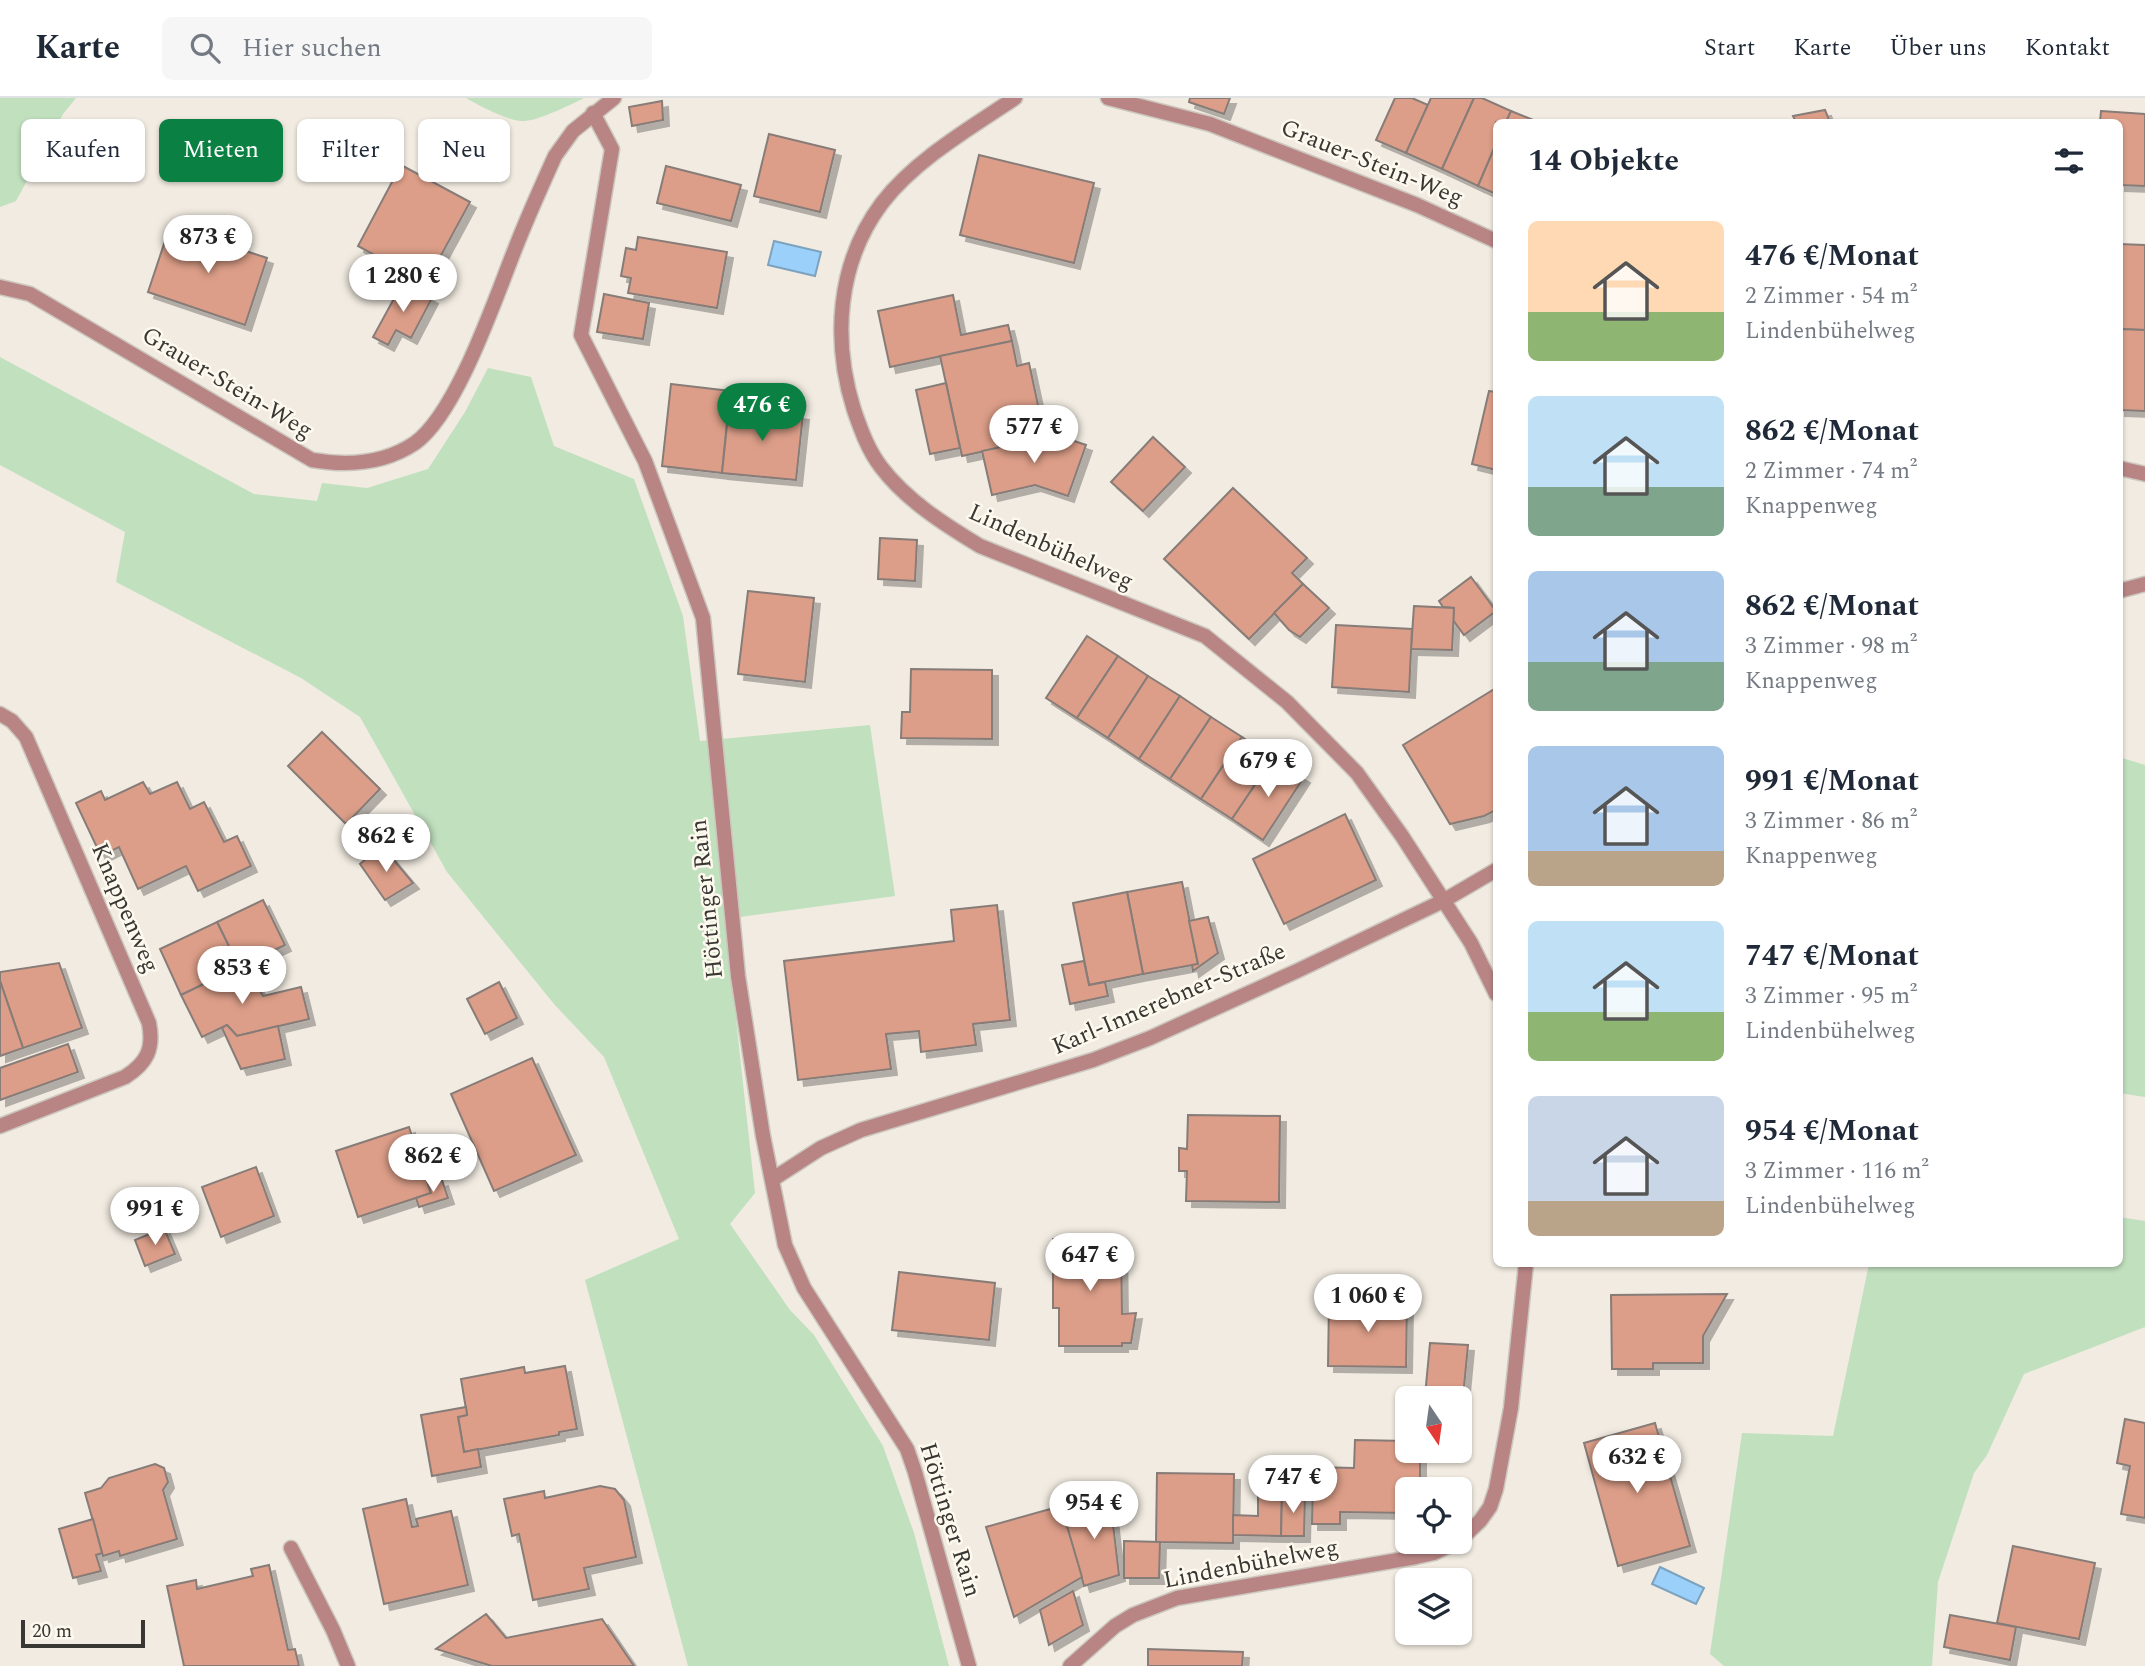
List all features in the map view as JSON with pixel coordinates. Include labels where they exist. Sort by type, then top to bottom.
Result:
[{"type":"street","name":"Grauer-Stein-Weg","points":[[0,287],[30,294],[312,460],[345,463],[382,458],[415,442],[447,407],[483,330],[555,156],[573,131],[614,98]]},
{"type":"street","name":"Lindenbühelweg","points":[[1015,98],[905,177],[864,228],[845,290],[840,319],[840,350],[846,386],[867,447],[903,491],[941,521],[980,546],[1205,636],[1287,702],[1357,774],[1402,836],[1471,943],[1493,988]]},
{"type":"street","name":"Grauer-Stein-Weg","points":[[1108,98],[1220,128],[1417,205],[1493,240]]},
{"type":"street","name":"Höttinger Rain","points":[[593,113],[612,149],[581,335],[645,461],[703,618],[738,976],[763,1136],[785,1245],[797,1274],[894,1428],[911,1460],[969,1666]]},
{"type":"street","points":[[2123,469],[2145,474]]},
{"type":"street","points":[[2123,590],[2145,584]]},
{"type":"street","name":"Knappenweg","points":[[0,714],[12,721],[26,737],[149,1023],[152,1038],[140,1067],[125,1077],[0,1126]]},
{"type":"street","name":"Karl-Innerebner-Straße","points":[[773,1179],[821,1147],[861,1130],[1093,1060],[1150,1038],[1443,901],[1493,872]]},
{"type":"street","name":"Lindenbühelweg","points":[[1472,1528],[1490,1507],[1496,1489],[1511,1408],[1526,1267]]},
{"type":"street","points":[[291,1548],[348,1666]]},
{"type":"street","name":"Lindenbühelweg","points":[[1070,1666],[1115,1626],[1133,1615],[1177,1598],[1430,1554]]},
{"type":"green space","points":[[0,98],[76,98],[60,119],[21,119],[21,182],[26,182],[16,201],[0,207]]},
{"type":"green space","points":[[466,98],[584,98],[544,116],[522,121],[501,116]]},
{"type":"green space","points":[[0,357],[254,494],[317,501],[322,483],[367,488],[428,469],[465,412],[488,368],[531,377],[554,446],[634,479],[683,616],[700,741],[870,725],[895,896],[725,919],[755,1193],[730,1224],[790,1310],[814,1335],[883,1446],[914,1533],[949,1666],[688,1666],[585,1280],[679,1239],[604,1057],[554,1004],[447,872],[360,717],[301,678],[116,582],[125,532],[0,465]]},
{"type":"green space","points":[[2123,758],[2145,765],[2145,1097],[2123,1094]]},
{"type":"green space","points":[[2123,1218],[2145,1221],[2145,1327],[2024,1374],[1987,1455],[1974,1473],[1938,1582],[1932,1666],[1724,1666],[1710,1654],[1742,1433],[1833,1436],[1868,1267],[2123,1267]]},
{"type":"water","points":[[774,241],[821,252],[815,276],[768,265]]},
{"type":"water","points":[[1660,1567],[1704,1588],[1696,1604],[1652,1584]]},
{"type":"building","points":[[1190,98],[1230,98],[1224,114],[1189,102]]},
{"type":"building","points":[[1395,98],[1412,98],[1428,105],[1406,153],[1376,140]]},
{"type":"building","points":[[1431,98],[1474,98],[1442,169],[1406,153]]},
{"type":"building","points":[[1474,98],[1482,98],[1511,111],[1507,119],[1493,119],[1493,151],[1478,186],[1442,169]]},
{"type":"building","points":[[662,101],[663,120],[632,126],[629,107]]},
{"type":"building","points":[[1825,110],[1829,119],[1794,119],[1793,116]]},
{"type":"building","points":[[1511,111],[1531,119],[1507,119]]},
{"type":"building","points":[[2101,111],[2145,114],[2145,186],[2123,185],[2123,119],[2100,119]]},
{"type":"building","points":[[769,134],[835,150],[820,212],[754,196]]},
{"type":"building","points":[[1493,151],[1493,193],[1478,186]]},
{"type":"building","points":[[979,155],[1094,183],[1074,263],[960,235]]},
{"type":"building","points":[[666,166],[741,185],[731,221],[657,203]]},
{"type":"building","points":[[404,167],[418,174],[418,182],[433,182],[470,202],[426,283],[358,246],[392,182],[404,182]]},
{"type":"building","points":[[170,226],[267,258],[245,325],[148,292]]},
{"type":"building","points":[[638,237],[727,252],[717,308],[628,293],[631,278],[621,276],[626,248],[636,250]]},
{"type":"building","points":[[2123,244],[2145,245],[2145,330],[2123,329]]},
{"type":"building","points":[[403,282],[432,298],[411,338],[396,330],[388,345],[373,337]]},
{"type":"building","points":[[604,294],[649,303],[643,339],[597,332]]},
{"type":"building","points":[[953,295],[961,335],[1008,325],[1012,341],[890,367],[878,311]]},
{"type":"building","points":[[2123,329],[2145,330],[2145,411],[2123,410]]},
{"type":"building","points":[[1012,341],[1017,366],[1029,363],[1045,438],[962,456],[940,356]]},
{"type":"building","points":[[946,383],[960,448],[930,454],[916,390]]},
{"type":"building","points":[[671,384],[730,391],[722,473],[662,466]]},
{"type":"building","points":[[1489,391],[1493,392],[1493,469],[1472,464]]},
{"type":"building","points":[[729,406],[803,414],[796,480],[722,473]]},
{"type":"building","points":[[1044,431],[1086,445],[1068,496],[1035,485],[992,495],[982,451],[1045,438]]},
{"type":"building","points":[[1153,437],[1185,467],[1143,511],[1111,482]]},
{"type":"building","points":[[1233,488],[1307,558],[1292,573],[1303,584],[1249,639],[1164,559]]},
{"type":"building","points":[[880,538],[917,540],[915,581],[878,579]]},
{"type":"building","points":[[1471,577],[1493,607],[1493,613],[1464,635],[1453,620],[1454,608],[1443,607],[1439,601]]},
{"type":"building","points":[[1303,584],[1329,608],[1300,637],[1289,630],[1274,613]]},
{"type":"building","points":[[748,591],[814,598],[805,682],[738,674]]},
{"type":"building","points":[[1414,606],[1454,608],[1452,650],[1411,649]]},
{"type":"building","points":[[1336,625],[1412,629],[1409,692],[1332,687]]},
{"type":"building","points":[[1087,636],[1118,656],[1077,718],[1046,698]]},
{"type":"building","points":[[1118,656],[1148,676],[1108,738],[1077,718]]},
{"type":"building","points":[[911,669],[992,670],[992,739],[901,738],[902,712],[910,712]]},
{"type":"building","points":[[1148,676],[1180,696],[1139,759],[1108,738]]},
{"type":"building","points":[[1493,690],[1493,812],[1450,824],[1403,745]]},
{"type":"building","points":[[1180,696],[1211,717],[1170,779],[1139,759]]},
{"type":"building","points":[[1211,717],[1242,737],[1201,799],[1170,779]]},
{"type":"building","points":[[322,732],[380,789],[346,824],[288,766]]},
{"type":"building","points":[[1242,737],[1273,758],[1232,819],[1201,799]]},
{"type":"building","points":[[1273,758],[1304,777],[1263,840],[1232,819]]},
{"type":"building","points":[[143,782],[150,794],[177,782],[190,809],[204,802],[224,842],[237,836],[251,866],[198,891],[186,866],[138,889],[119,847],[101,856],[76,803],[101,791],[105,800]]},
{"type":"building","points":[[1345,814],[1376,880],[1284,924],[1253,859]]},
{"type":"building","points":[[382,846],[413,883],[385,900],[360,864]]},
{"type":"building","points":[[1182,882],[1198,964],[1143,974],[1127,892]]},
{"type":"building","points":[[1127,892],[1143,974],[1089,985],[1073,903]]},
{"type":"building","points":[[263,900],[285,945],[239,967],[217,922]]},
{"type":"building","points":[[997,905],[1010,1020],[973,1024],[976,1045],[921,1052],[919,1031],[886,1034],[891,1069],[798,1080],[784,961],[954,941],[951,910]]},
{"type":"building","points":[[1208,917],[1218,953],[1193,971],[1192,965],[1198,964],[1189,921]]},
{"type":"building","points":[[217,922],[239,967],[181,995],[160,949]]},
{"type":"building","points":[[1084,961],[1089,985],[1105,982],[1108,996],[1070,1004],[1062,965]]},
{"type":"building","points":[[59,963],[82,1028],[23,1048],[0,981],[0,972]]},
{"type":"building","points":[[239,967],[248,987],[258,987],[263,996],[301,987],[309,1019],[237,1036],[227,1025],[202,1037],[181,995]]},
{"type":"building","points":[[0,981],[23,1048],[0,1056]]},
{"type":"building","points":[[499,982],[517,1018],[485,1034],[467,999]]},
{"type":"building","points":[[227,1025],[237,1036],[278,1026],[285,1059],[241,1069],[222,1028]]},
{"type":"building","points":[[68,1044],[78,1072],[0,1100],[0,1068]]},
{"type":"building","points":[[532,1058],[576,1155],[494,1191],[451,1094]]},
{"type":"building","points":[[1188,1115],[1280,1116],[1279,1202],[1186,1201],[1187,1171],[1179,1171],[1179,1148],[1187,1149]]},
{"type":"building","points":[[409,1127],[431,1193],[358,1217],[336,1151]]},
{"type":"building","points":[[256,1167],[274,1216],[221,1237],[202,1187]]},
{"type":"building","points":[[442,1180],[448,1198],[419,1207],[416,1198],[431,1193],[428,1185]]},
{"type":"building","points":[[164,1228],[175,1254],[145,1266],[135,1240]]},
{"type":"building","points":[[1053,1239],[1121,1239],[1122,1314],[1136,1313],[1131,1343],[1122,1343],[1122,1346],[1059,1346],[1059,1308],[1053,1308]]},
{"type":"building","points":[[899,1272],[995,1283],[989,1340],[892,1330]]},
{"type":"building","points":[[1727,1294],[1703,1336],[1703,1363],[1653,1363],[1653,1369],[1612,1369],[1611,1295]]},
{"type":"building","points":[[1329,1302],[1407,1303],[1406,1367],[1328,1366]]},
{"type":"building","points":[[1430,1343],[1468,1345],[1464,1386],[1426,1386]]},
{"type":"building","points":[[565,1366],[577,1429],[559,1432],[559,1435],[464,1452],[458,1417],[467,1415],[461,1379],[524,1367],[525,1373]]},
{"type":"building","points":[[466,1407],[467,1415],[458,1417],[464,1452],[478,1449],[481,1467],[432,1476],[421,1415]]},
{"type":"building","points":[[2125,1419],[2145,1423],[2145,1518],[2121,1514],[2130,1466],[2117,1463]]},
{"type":"building","points":[[1655,1423],[1690,1546],[1618,1566],[1584,1443]]},
{"type":"building","points":[[1355,1440],[1395,1441],[1395,1463],[1420,1463],[1420,1477],[1395,1477],[1395,1513],[1340,1512],[1340,1524],[1312,1524],[1313,1467],[1354,1468]]},
{"type":"building","points":[[155,1464],[164,1468],[168,1482],[163,1490],[177,1539],[120,1556],[119,1551],[103,1556],[85,1493],[101,1488],[109,1478]]},
{"type":"building","points":[[1157,1473],[1234,1474],[1233,1543],[1156,1542]]},
{"type":"building","points":[[600,1486],[615,1489],[624,1500],[636,1557],[584,1568],[589,1589],[533,1600],[519,1534],[512,1536],[504,1499],[544,1491],[545,1498]]},
{"type":"building","points":[[1258,1494],[1282,1494],[1281,1536],[1233,1535],[1233,1515],[1258,1516]]},
{"type":"building","points":[[1282,1494],[1305,1495],[1304,1536],[1281,1536]]},
{"type":"building","points":[[406,1499],[412,1527],[418,1526],[416,1519],[451,1511],[468,1585],[384,1604],[363,1509]]},
{"type":"building","points":[[1110,1499],[1119,1575],[1084,1586],[1063,1512]]},
{"type":"building","points":[[1061,1506],[1082,1577],[1014,1617],[986,1527]]},
{"type":"building","points":[[93,1519],[102,1553],[96,1555],[101,1571],[73,1578],[59,1529]]},
{"type":"building","points":[[1124,1541],[1160,1542],[1159,1578],[1124,1578]]},
{"type":"building","points":[[2013,1546],[2095,1563],[2079,1639],[1997,1623]]},
{"type":"building","points":[[269,1565],[288,1650],[295,1649],[299,1666],[184,1666],[167,1586],[196,1580],[197,1589],[253,1576],[251,1569]]},
{"type":"building","points":[[1073,1591],[1083,1625],[1049,1645],[1040,1610]]},
{"type":"building","points":[[486,1614],[506,1638],[602,1619],[634,1666],[492,1666],[436,1649]]},
{"type":"building","points":[[1950,1615],[2016,1627],[2010,1660],[1944,1647]]},
{"type":"building","points":[[1148,1649],[1243,1652],[1242,1666],[1148,1666]]}]
